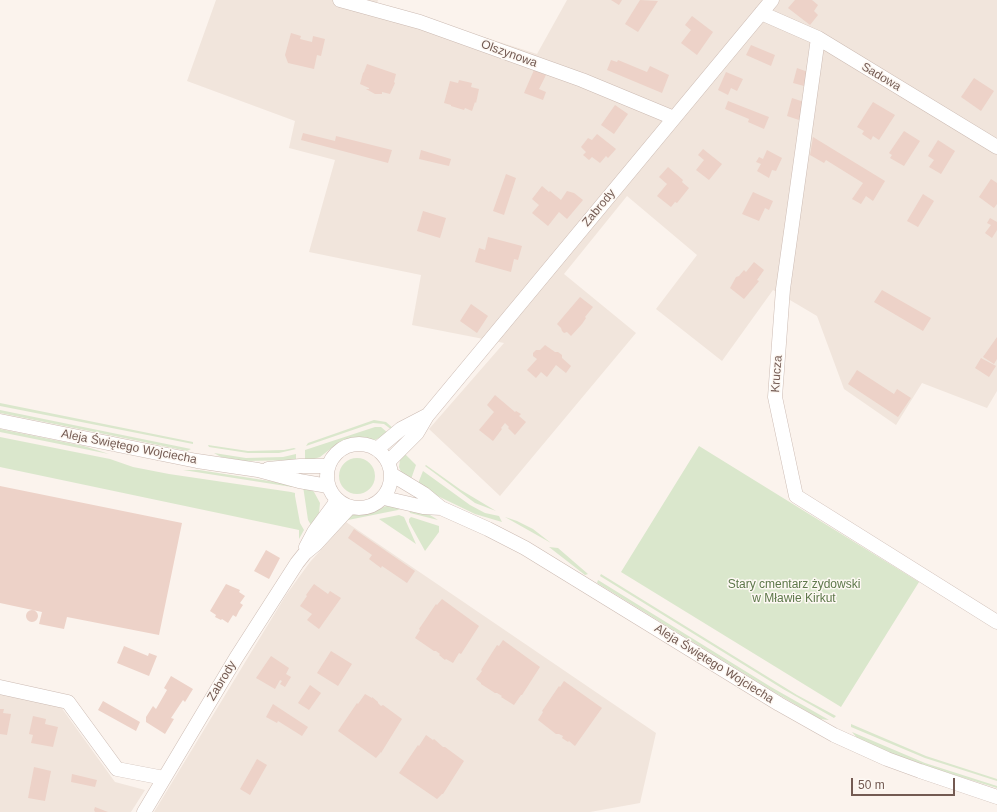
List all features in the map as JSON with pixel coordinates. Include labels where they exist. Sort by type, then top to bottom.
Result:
[{"type":"street","name":"Olszynowa","points":[[340,0],[420,22],[582,80],[673,119]]},
{"type":"street","name":"Zabrody","points":[[390,468],[416,433],[426,416],[772,0]]},
{"type":"street","name":"Sadowa","points":[[761,13],[818,38],[997,147]]},
{"type":"street","name":"Krucza","points":[[818,38],[783,289],[775,397],[796,496],[997,622]]},
{"type":"street","name":"Zabrody","points":[[377,450],[401,429],[426,416]]},
{"type":"street","name":"Aleja Świętego Wojciecha","points":[[0,421],[197,461],[258,470],[299,481],[328,486]]},
{"type":"street","points":[[368,445],[377,450],[381,453],[390,468],[391,482],[388,490],[384,498],[377,504],[368,508],[350,508],[336,499],[331,493],[328,486],[328,466],[340,450],[348,446],[368,445]]},
{"type":"street","name":"Aleja Świętego Wojciecha","points":[[258,470],[300,466],[328,466]]},
{"type":"street","name":"Aleja Świętego Wojciecha","points":[[390,468],[441,508],[482,526],[525,548],[779,704],[834,735],[887,759],[997,796]]},
{"type":"street","name":"Aleja Świętego Wojciecha","points":[[384,498],[422,507],[441,508]]},
{"type":"street","name":"Zabrody","points":[[144,812],[236,658],[305,553],[311,536],[334,505],[336,499]]},
{"type":"street","name":"Zabrody","points":[[305,553],[316,544],[350,508]]},
{"type":"street","points":[[0,687],[68,702],[117,769],[164,778]]},
{"type":"shaded area","points":[[216,0],[378,0],[377,3],[537,54],[567,0],[997,0],[997,391],[987,408],[922,383],[896,425],[844,389],[817,316],[773,290],[722,361],[656,309],[697,255],[627,196],[564,274],[636,333],[500,496],[429,429],[504,343],[412,325],[421,275],[309,252],[335,160],[289,148],[295,121],[187,81]]},
{"type":"shaded area","points":[[346,522],[656,733],[640,803],[590,812],[154,812],[286,595],[310,562]]},
{"type":"shaded area","points":[[0,694],[61,707],[115,782],[145,790],[131,812],[0,812]]},
{"type":"green space","points":[[0,403],[193,442],[193,444],[0,406]]},
{"type":"green space","points":[[0,410],[191,449],[187,451],[0,413]]},
{"type":"green space","points":[[374,420],[386,422],[394,429],[392,430],[384,424],[373,423],[306,446],[308,443]]},
{"type":"green space","points":[[375,427],[381,427],[388,433],[375,440],[346,440],[338,443],[320,457],[305,459],[305,450]]},
{"type":"green space","points":[[0,429],[84,446],[109,454],[0,432]]},
{"type":"green space","points":[[0,437],[110,459],[133,467],[169,474],[295,493],[300,523],[304,530],[299,539],[299,530],[0,467]]},
{"type":"green space","points":[[208,445],[248,451],[296,449],[279,453],[248,453],[209,447]]},
{"type":"green space","name":"Stary cmentarz żydowski w Mławie Kirkut","points":[[699,446],[919,582],[841,707],[621,572]]},
{"type":"green space","points":[[214,453],[246,458],[283,457],[296,454],[296,460],[245,461],[221,457]]},
{"type":"green space","points":[[404,453],[416,465],[410,482],[403,477],[399,467],[400,460]]},
{"type":"green space","points":[[361,458],[370,463],[374,469],[374,483],[370,489],[361,494],[353,494],[344,489],[340,483],[339,472],[344,463],[350,459]]},
{"type":"green space","points":[[426,465],[461,490],[496,511],[475,503],[425,466]]},
{"type":"green space","points":[[183,470],[199,470],[295,485],[292,487]]},
{"type":"green space","points":[[423,471],[470,505],[485,513],[499,516],[502,522],[475,514],[417,486]]},
{"type":"green space","points":[[303,486],[314,492],[320,503],[319,513],[311,525],[308,520]]},
{"type":"green space","points":[[389,505],[400,509],[343,521],[351,515],[363,514]]},
{"type":"green space","points":[[409,509],[430,515],[438,520],[410,513]]},
{"type":"green space","points":[[399,515],[404,517],[416,544],[379,519]]},
{"type":"green space","points":[[411,517],[439,526],[439,532],[425,551],[409,522]]},
{"type":"green space","points":[[505,517],[533,529],[551,543]]},
{"type":"green space","points":[[549,547],[558,548],[588,574],[585,575]]},
{"type":"green space","points":[[601,574],[797,695],[836,716],[834,718],[783,689],[600,576]]},
{"type":"green space","points":[[598,580],[771,687],[829,720],[820,719],[774,692],[597,583]]},
{"type":"green space","points":[[851,724],[926,756],[997,779],[997,781],[925,758],[851,727]]},
{"type":"green space","points":[[852,732],[925,763],[997,786],[997,788],[938,770],[893,754],[857,738]]},
{"type":"building","points":[[611,0],[622,0],[619,5]]},
{"type":"building","points":[[640,0],[658,1],[638,32],[625,24]]},
{"type":"building","points":[[795,0],[812,0],[818,5],[814,11],[818,15],[810,25],[788,8]]},
{"type":"building","points":[[692,16],[713,32],[697,55],[681,43],[691,30],[685,25]]},
{"type":"building","points":[[291,33],[301,36],[300,39],[312,42],[313,36],[325,39],[321,56],[317,55],[314,69],[288,63],[285,55]]},
{"type":"building","points":[[751,45],[775,55],[771,66],[746,55]]},
{"type":"building","points":[[611,60],[617,62],[618,60],[647,72],[650,66],[669,75],[662,93],[607,70]]},
{"type":"building","points":[[367,64],[396,74],[395,83],[390,94],[382,92],[382,94],[375,94],[366,89],[369,88],[360,84]]},
{"type":"building","points":[[797,68],[808,72],[804,86],[793,83]]},
{"type":"building","points":[[534,70],[546,75],[539,89],[546,92],[543,100],[524,93]]},
{"type":"building","points":[[726,72],[743,79],[737,91],[731,88],[728,95],[718,90]]},
{"type":"building","points":[[974,78],[994,91],[981,111],[961,97]]},
{"type":"building","points":[[459,80],[472,83],[471,87],[479,89],[476,103],[475,102],[472,111],[465,108],[464,110],[444,103],[450,81],[458,83]]},
{"type":"building","points":[[792,98],[804,102],[799,120],[787,116]]},
{"type":"building","points":[[728,101],[769,117],[764,129],[748,122],[749,119],[725,109]]},
{"type":"building","points":[[873,102],[895,115],[879,140],[873,136],[871,140],[862,134],[864,131],[857,127]]},
{"type":"building","points":[[615,105],[628,114],[614,134],[601,125]]},
{"type":"building","points":[[904,131],[920,141],[904,166],[890,158],[892,155],[889,153]]},
{"type":"building","points":[[303,133],[335,141],[336,136],[392,150],[388,163],[301,140]]},
{"type":"building","points":[[597,134],[616,149],[608,158],[606,156],[600,163],[592,157],[589,160],[583,155],[586,152],[581,147],[588,138],[592,140]]},
{"type":"building","points":[[813,137],[885,181],[873,201],[866,196],[861,204],[852,199],[863,183],[826,160],[824,163],[810,155]]},
{"type":"building","points":[[938,140],[955,151],[941,174],[929,167],[934,160],[928,156]]},
{"type":"building","points":[[703,149],[722,164],[709,180],[696,170],[704,160],[698,155]]},
{"type":"building","points":[[421,150],[451,159],[449,166],[419,159]]},
{"type":"building","points":[[767,150],[782,158],[776,171],[772,170],[769,178],[757,171],[761,164],[756,162],[759,157],[763,159]]},
{"type":"building","points":[[668,167],[683,180],[682,182],[689,188],[677,203],[675,202],[671,207],[657,196],[667,184],[659,177]]},
{"type":"building","points":[[506,174],[516,178],[504,215],[493,211]]},
{"type":"building","points":[[991,179],[997,183],[997,204],[994,208],[979,197]]},
{"type":"building","points":[[542,186],[561,200],[567,191],[574,193],[583,200],[567,219],[559,212],[548,226],[532,213],[539,205],[532,199]]},
{"type":"building","points":[[753,192],[773,201],[769,210],[765,208],[759,221],[742,214]]},
{"type":"building","points":[[923,194],[934,201],[918,227],[907,221]]},
{"type":"building","points":[[423,211],[446,218],[440,238],[417,231]]},
{"type":"building","points":[[990,218],[997,222],[997,230],[992,238],[985,233],[991,225],[987,223]]},
{"type":"building","points":[[488,237],[522,246],[518,260],[514,259],[511,272],[475,262],[479,248],[485,250]]},
{"type":"building","points":[[754,262],[764,270],[757,280],[759,281],[744,299],[730,288],[736,277],[739,276],[744,270],[746,272]]},
{"type":"building","points":[[882,290],[931,318],[923,331],[874,302]]},
{"type":"building","points":[[580,297],[593,307],[585,317],[586,318],[582,324],[571,336],[567,332],[564,333],[557,324]]},
{"type":"building","points":[[471,304],[488,316],[477,333],[460,321]]},
{"type":"building","points":[[997,337],[997,359],[994,364],[983,357]]},
{"type":"building","points":[[545,345],[562,355],[562,358],[571,366],[566,373],[556,365],[547,377],[541,372],[536,378],[527,370],[537,359],[533,356],[533,353],[536,350],[540,350]]},
{"type":"building","points":[[981,358],[996,366],[989,377],[975,368]]},
{"type":"building","points":[[857,370],[894,394],[897,389],[911,398],[898,417],[848,384]]},
{"type":"building","points":[[495,395],[515,412],[516,411],[521,414],[519,416],[526,422],[515,435],[505,423],[493,441],[479,430],[494,412],[487,405]]},
{"type":"building","points":[[0,486],[182,523],[159,635],[67,617],[64,629],[39,624],[42,612],[0,603]]},
{"type":"building","points":[[354,529],[415,571],[407,583],[382,566],[381,568],[369,559],[372,555],[348,538]]},
{"type":"building","points":[[266,550],[280,558],[269,579],[254,571]]},
{"type":"building","points":[[226,584],[240,590],[239,592],[245,596],[240,603],[243,605],[236,617],[233,615],[228,623],[215,617],[216,615],[210,611]]},
{"type":"building","points":[[314,584],[328,594],[330,591],[341,598],[319,629],[307,620],[312,614],[300,606]]},
{"type":"building","points":[[442,599],[479,626],[461,654],[459,653],[453,663],[446,659],[445,660],[436,651],[415,638],[420,630],[419,629],[436,604],[437,605]]},
{"type":"building","points":[[32,610],[36,612],[38,616],[36,620],[32,622],[28,620],[26,616],[28,612]]},
{"type":"building","points":[[503,640],[540,667],[514,705],[481,684],[476,679],[497,645],[499,646]]},
{"type":"building","points":[[124,646],[148,656],[149,653],[157,656],[149,676],[117,663]]},
{"type":"building","points":[[331,651],[352,664],[338,686],[317,673]]},
{"type":"building","points":[[271,656],[289,668],[286,674],[291,677],[285,687],[280,684],[282,681],[280,680],[275,689],[256,678]]},
{"type":"building","points":[[171,676],[193,689],[185,702],[183,700],[171,718],[174,719],[165,734],[146,722],[146,717],[153,706],[156,709],[167,690],[164,688]]},
{"type":"building","points":[[564,681],[602,708],[575,746],[562,738],[563,736],[556,734],[538,720],[543,712],[542,711]]},
{"type":"building","points":[[310,685],[321,693],[309,710],[298,703]]},
{"type":"building","points":[[365,694],[372,697],[381,706],[383,705],[402,719],[381,753],[376,758],[338,731]]},
{"type":"building","points":[[103,701],[140,722],[136,731],[98,710]]},
{"type":"building","points":[[273,704],[308,727],[302,736],[278,721],[277,723],[266,717]]},
{"type":"building","points":[[0,709],[4,709],[3,713],[11,714],[7,735],[0,734]]},
{"type":"building","points":[[33,716],[46,719],[45,724],[58,727],[53,747],[31,743],[33,735],[29,734]]},
{"type":"building","points":[[426,735],[433,740],[434,739],[464,761],[443,794],[437,799],[399,773]]},
{"type":"building","points":[[257,759],[267,765],[250,795],[240,789]]},
{"type":"building","points":[[34,767],[51,771],[45,801],[28,798]]},
{"type":"building","points":[[72,774],[97,780],[95,787],[71,782]]},
{"type":"building","points":[[95,807],[108,812],[95,812]]}]
